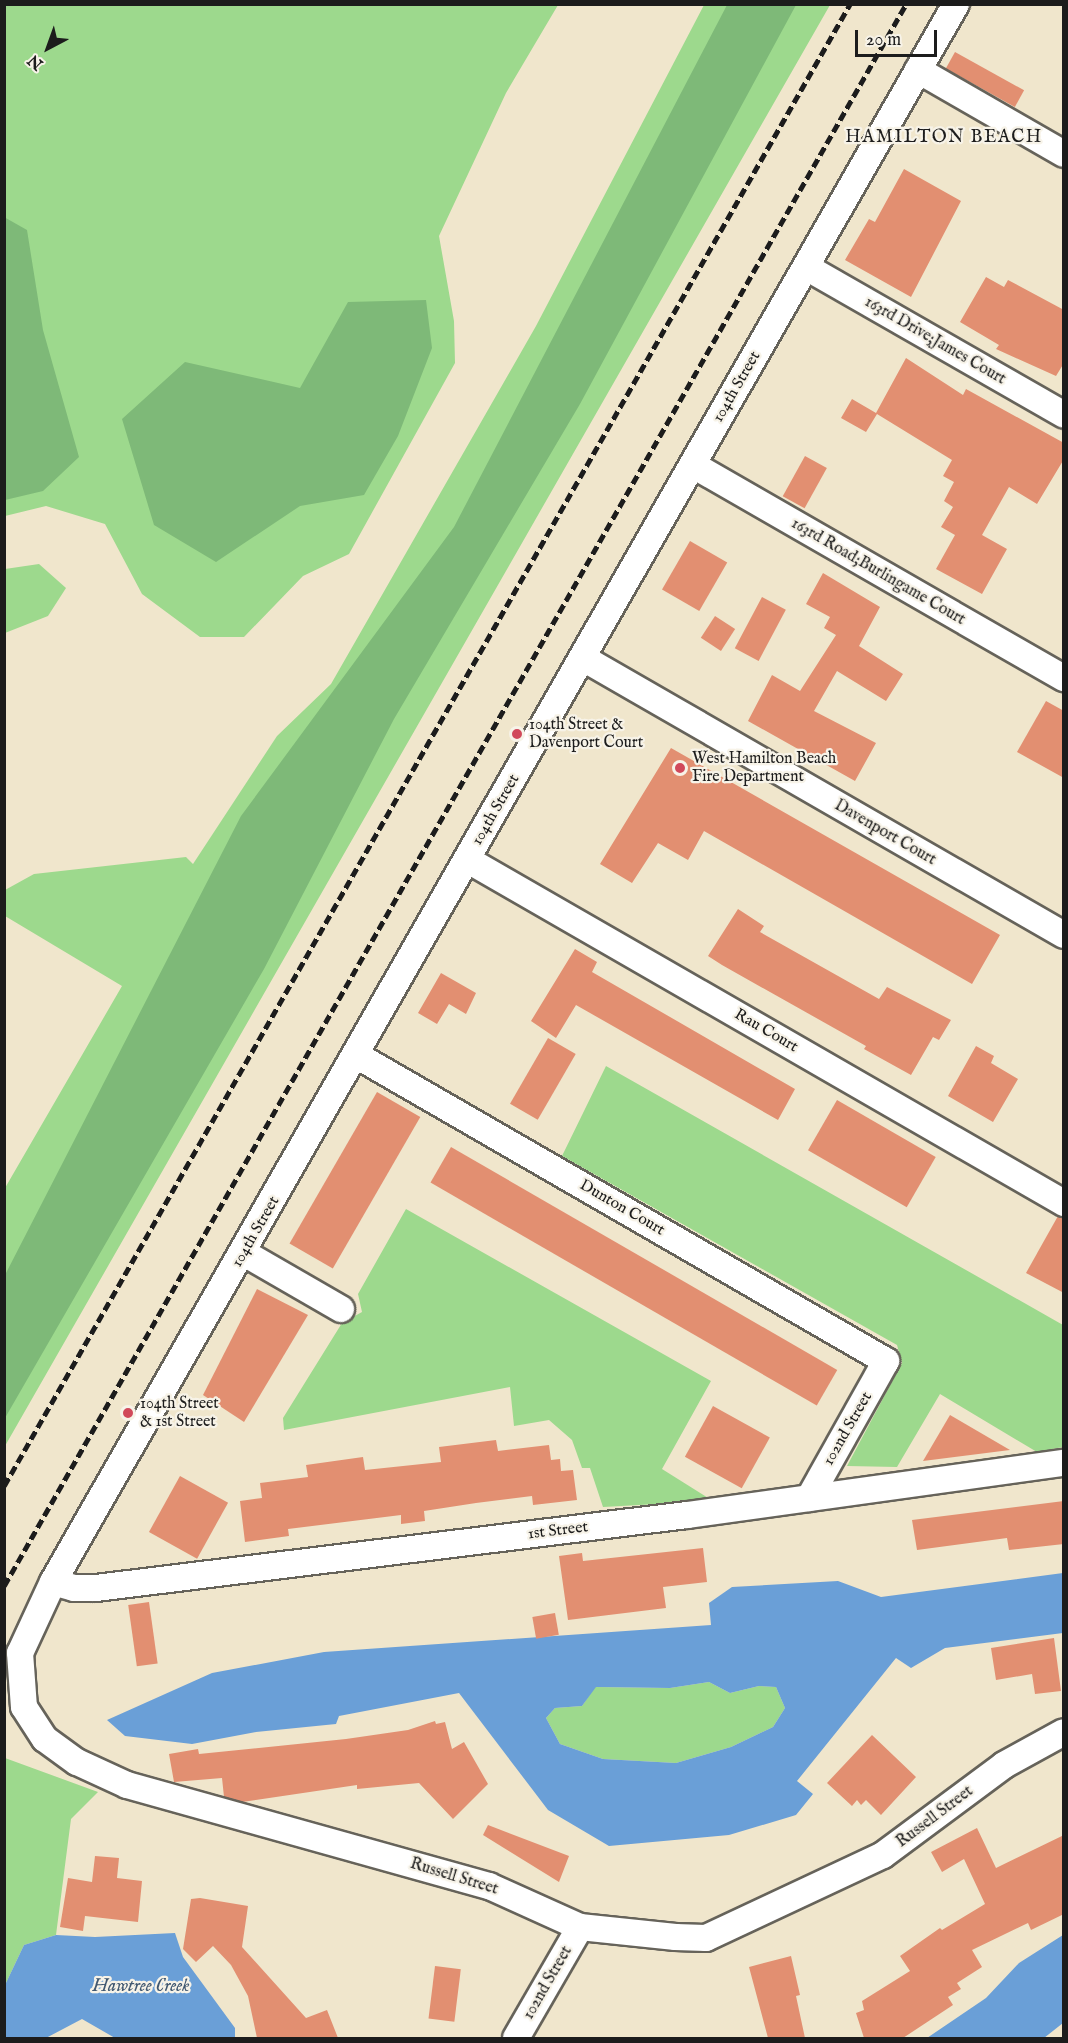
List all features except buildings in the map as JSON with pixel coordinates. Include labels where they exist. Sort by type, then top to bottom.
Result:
[{"type":"street","name":"104th Street","points":[[53,1582],[244,1253],[956,4]]},
{"type":"street","points":[[918,70],[1064,154]]},
{"type":"street","name":"163rd Drive;James Court","points":[[806,267],[1064,415]]},
{"type":"street","name":"163rd Road;Burlingame Court","points":[[693,465],[1064,678]]},
{"type":"street","name":"Davenport Court","points":[[583,658],[1064,935]]},
{"type":"street","name":"Rau Court","points":[[468,860],[1064,1203]]},
{"type":"street","name":"Dunton Court","points":[[357,1055],[886,1361]]},
{"type":"street","points":[[244,1253],[341,1309]]},
{"type":"street","name":"102nd Street","points":[[809,1498],[886,1361]]},
{"type":"street","name":"1st Street","points":[[53,1582],[74,1588],[96,1588],[809,1498],[1064,1463]]},
{"type":"street","name":"Russell Street","points":[[53,1582],[20,1653],[24,1707],[45,1739],[76,1762],[127,1785],[489,1886],[580,1927],[706,1938],[883,1856],[1004,1765],[1064,1732]]},
{"type":"street","name":"102nd Street","points":[[516,2038],[580,1927]]},
{"type":"green space","points":[[4,5],[558,5],[506,93],[439,236],[454,321],[455,363],[349,554],[303,576],[244,637],[200,637],[142,594],[105,524],[46,506],[5,516]]},
{"type":"green space","points":[[704,5],[830,5],[5,1446],[5,1188],[122,986],[5,916],[5,890],[34,874],[186,857],[193,864],[277,736],[331,684],[536,326]]},
{"type":"green space","points":[[727,5],[796,5],[580,404],[394,719],[264,969],[5,1418],[5,1275],[241,816],[454,527]]},
{"type":"green space","points":[[4,217],[27,230],[43,330],[79,457],[43,491],[5,500]]},
{"type":"green space","points":[[426,300],[432,348],[398,436],[364,495],[300,506],[216,562],[154,525],[122,419],[185,362],[300,388],[348,302]]},
{"type":"green space","points":[[39,564],[66,588],[48,616],[5,633],[5,569]]},
{"type":"green space","points":[[606,1066],[1063,1325],[1063,1447],[1037,1452],[940,1394],[897,1467],[847,1466],[902,1363],[897,1345],[562,1156]]},
{"type":"green space","points":[[406,1209],[711,1381],[662,1469],[713,1501],[603,1507],[590,1468],[582,1468],[572,1440],[549,1420],[514,1426],[510,1387],[284,1430],[283,1418],[342,1323],[362,1312],[358,1294]]},
{"type":"green space","points":[[709,1682],[730,1693],[759,1686],[776,1687],[785,1708],[773,1727],[731,1747],[676,1763],[603,1759],[560,1744],[546,1718],[555,1708],[582,1706],[595,1687],[670,1688]]},
{"type":"green space","points":[[5,1758],[98,1792],[71,1819],[56,1935],[24,1945],[5,1985]]},
{"type":"water","points":[[1063,1573],[1063,1633],[945,1648],[911,1668],[896,1658],[797,1781],[813,1794],[796,1815],[729,1835],[609,1846],[548,1810],[459,1693],[339,1716],[336,1724],[256,1732],[192,1744],[125,1736],[107,1720],[212,1673],[324,1652],[711,1625],[709,1603],[732,1587],[838,1581],[881,1597]],"holes":[[[709,1682],[730,1693],[759,1686],[776,1687],[785,1708],[773,1727],[731,1747],[676,1763],[603,1759],[560,1744],[546,1718],[555,1708],[582,1706],[596,1687],[670,1688]]]},
{"type":"water","name":"Hawtree Creek","points":[[175,1933],[183,1957],[235,2028],[235,2038],[115,2038],[82,2019],[46,2038],[5,2038],[5,1985],[24,1945],[56,1935],[95,1937]]},
{"type":"water","points":[[1063,1935],[1063,2023],[1044,2038],[927,2038],[986,1998],[1019,1963]]},
{"type":"railway","points":[[4,1486],[850,4]]},
{"type":"railway","points":[[4,1586],[906,4]]},
{"type":"place","name":"104th Street & Davenport Court","points":[[517,734]]},
{"type":"place","name":"West Hamilton Beach Fire Department","points":[[680,768]]},
{"type":"place","name":"104th Street & 1st Street","points":[[128,1413]]},
{"type":"district","name":"HAMILTON BEACH","points":[[944,138]]}]
